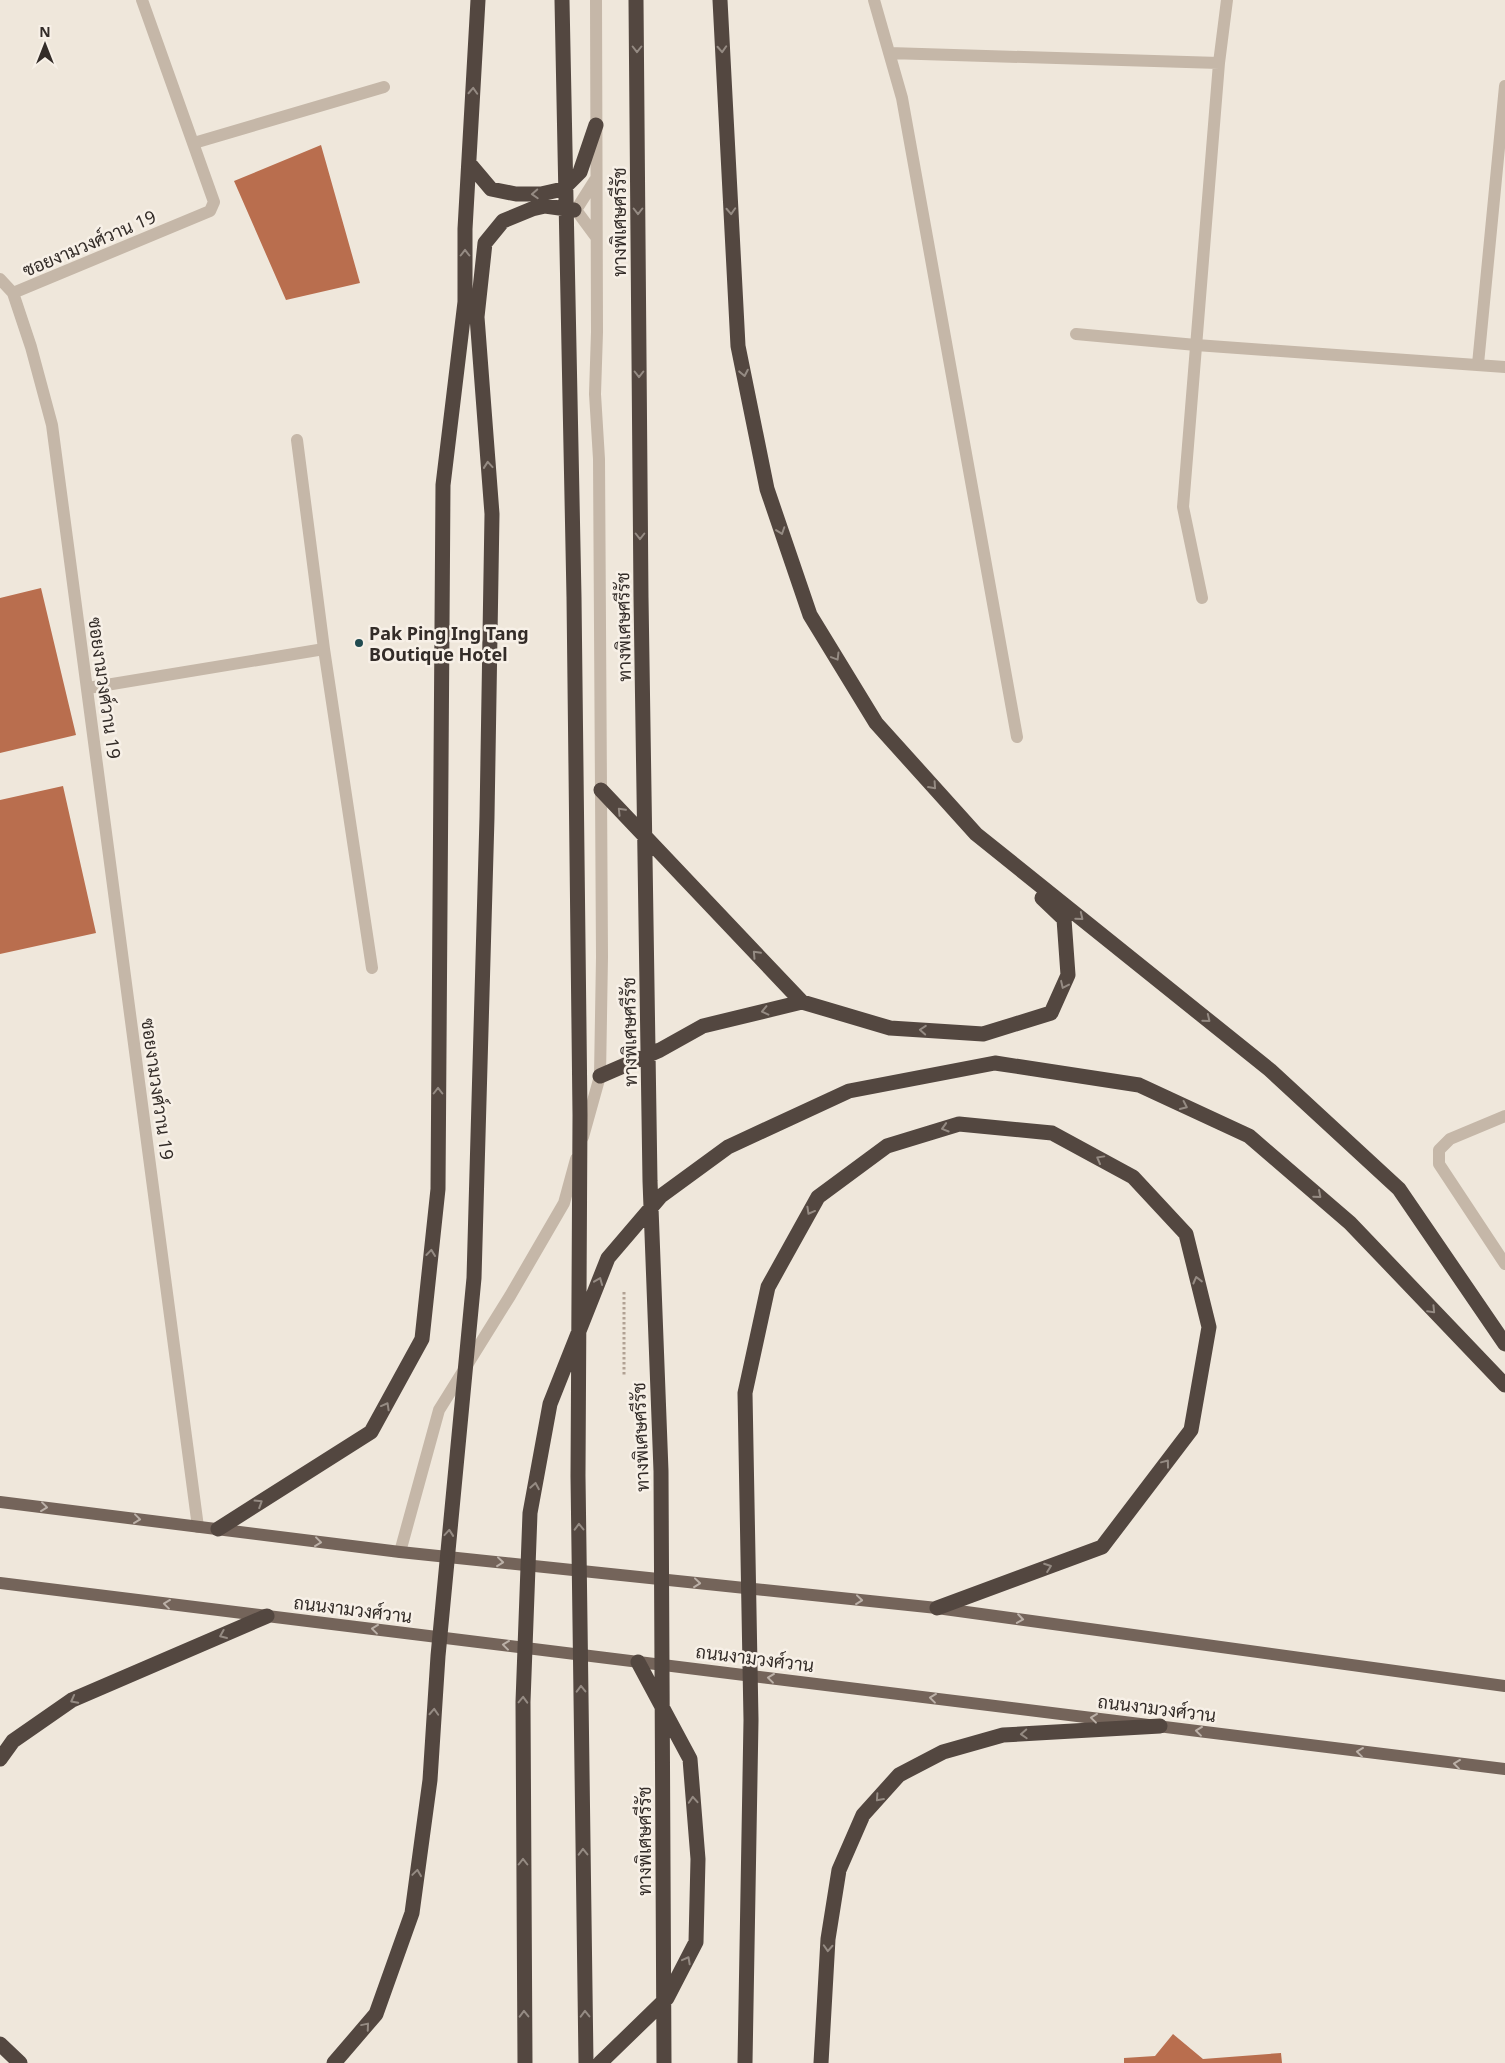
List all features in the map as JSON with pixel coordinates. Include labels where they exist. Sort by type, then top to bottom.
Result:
[{"type":"highway","points":[[218,1529],[371,1432],[422,1339],[438,1189],[443,485],[465,302],[465,229],[478,0]]},
{"type":"highway","points":[[562,0],[574,596],[580,1096],[578,1476],[586,2063]]},
{"type":"highway","name":"ทางพิเศษศรีรัช","points":[[636,0],[641,597],[650,1181],[661,1471],[664,2063]]},
{"type":"highway","points":[[601,790],[802,1002],[890,1028],[983,1034],[1051,1013],[1068,975],[1064,920],[976,834],[876,723],[810,615],[766,489],[738,346],[720,0]]},
{"type":"highway","points":[[469,163],[491,189],[516,194],[541,194],[563,189],[580,172],[596,126]]},
{"type":"highway","points":[[334,2063],[376,2014],[412,1913],[430,1780],[438,1656],[474,1278],[487,817],[492,514],[477,317],[485,242],[503,221],[532,208],[545,206],[576,210]]},
{"type":"highway","points":[[465,302],[477,317]]},
{"type":"highway","points":[[976,834],[1270,1070],[1399,1189],[1505,1344]]},
{"type":"highway","points":[[600,1076],[660,1050],[703,1026],[802,1002]]},
{"type":"highway","points":[[524,2063],[523,1702],[530,1513],[550,1404],[608,1258],[661,1196],[728,1147],[849,1091],[995,1063],[1140,1086],[1249,1136],[1350,1223],[1505,1385]]},
{"type":"highway","points":[[745,2063],[751,1720],[745,1393],[768,1287],[818,1197],[886,1146],[959,1124],[1052,1133],[1133,1177],[1186,1234],[1209,1327],[1191,1430],[1102,1547],[937,1608]]},
{"type":"highway","points":[[0,1759],[13,1740],[72,1700],[267,1616]]},
{"type":"highway","points":[[600,2063],[667,1998],[696,1942],[698,1859],[690,1759],[638,1662]]},
{"type":"highway","points":[[821,2063],[828,1939],[839,1870],[863,1816],[900,1775],[943,1752],[1003,1735],[1160,1726]]},
{"type":"highway","points":[[0,2044],[20,2063]]},
{"type":"main road","points":[[0,1502],[400,1552],[937,1608],[1505,1686]]},
{"type":"main road","name":"ถนนงามวงศ์วาน","points":[[0,1583],[1505,1770]]},
{"type":"street","name":"ซอยงามวงศ์วาน 19","points":[[142,0],[214,202],[210,211],[13,293],[31,347],[52,425],[198,1527]]},
{"type":"street","points":[[400,1552],[439,1410],[510,1296],[564,1203],[600,1076],[599,459],[595,394],[596,0]]},
{"type":"street","points":[[874,0],[902,98],[1017,737]]},
{"type":"street","points":[[1202,598],[1183,507],[1220,63],[1227,0]]},
{"type":"street","points":[[889,53],[1220,63]]},
{"type":"street","points":[[1478,364],[1505,86]]},
{"type":"street","points":[[194,143],[384,87]]},
{"type":"street","points":[[595,180],[576,210],[596,237]]},
{"type":"street","points":[[0,279],[13,293]]},
{"type":"street","points":[[1076,334],[1196,345],[1505,367]]},
{"type":"street","points":[[297,440],[324,649],[372,968]]},
{"type":"street","points":[[88,688],[324,649]]},
{"type":"street","points":[[1505,1116],[1450,1138],[1439,1150],[1439,1164],[1505,1264]]},
{"type":"building","points":[[321,145],[360,283],[286,300],[234,181]]},
{"type":"building","points":[[41,588],[76,735],[0,753],[0,598]]},
{"type":"building","points":[[63,786],[96,933],[0,954],[0,800]]},
{"type":"building","points":[[1173,2034],[1203,2059],[1281,2053],[1282,2063],[1124,2063],[1124,2058],[1155,2056]]},
{"type":"place","name":"Pak Ping Ing Tang BOutique Hotel","points":[[359,643]]}]
